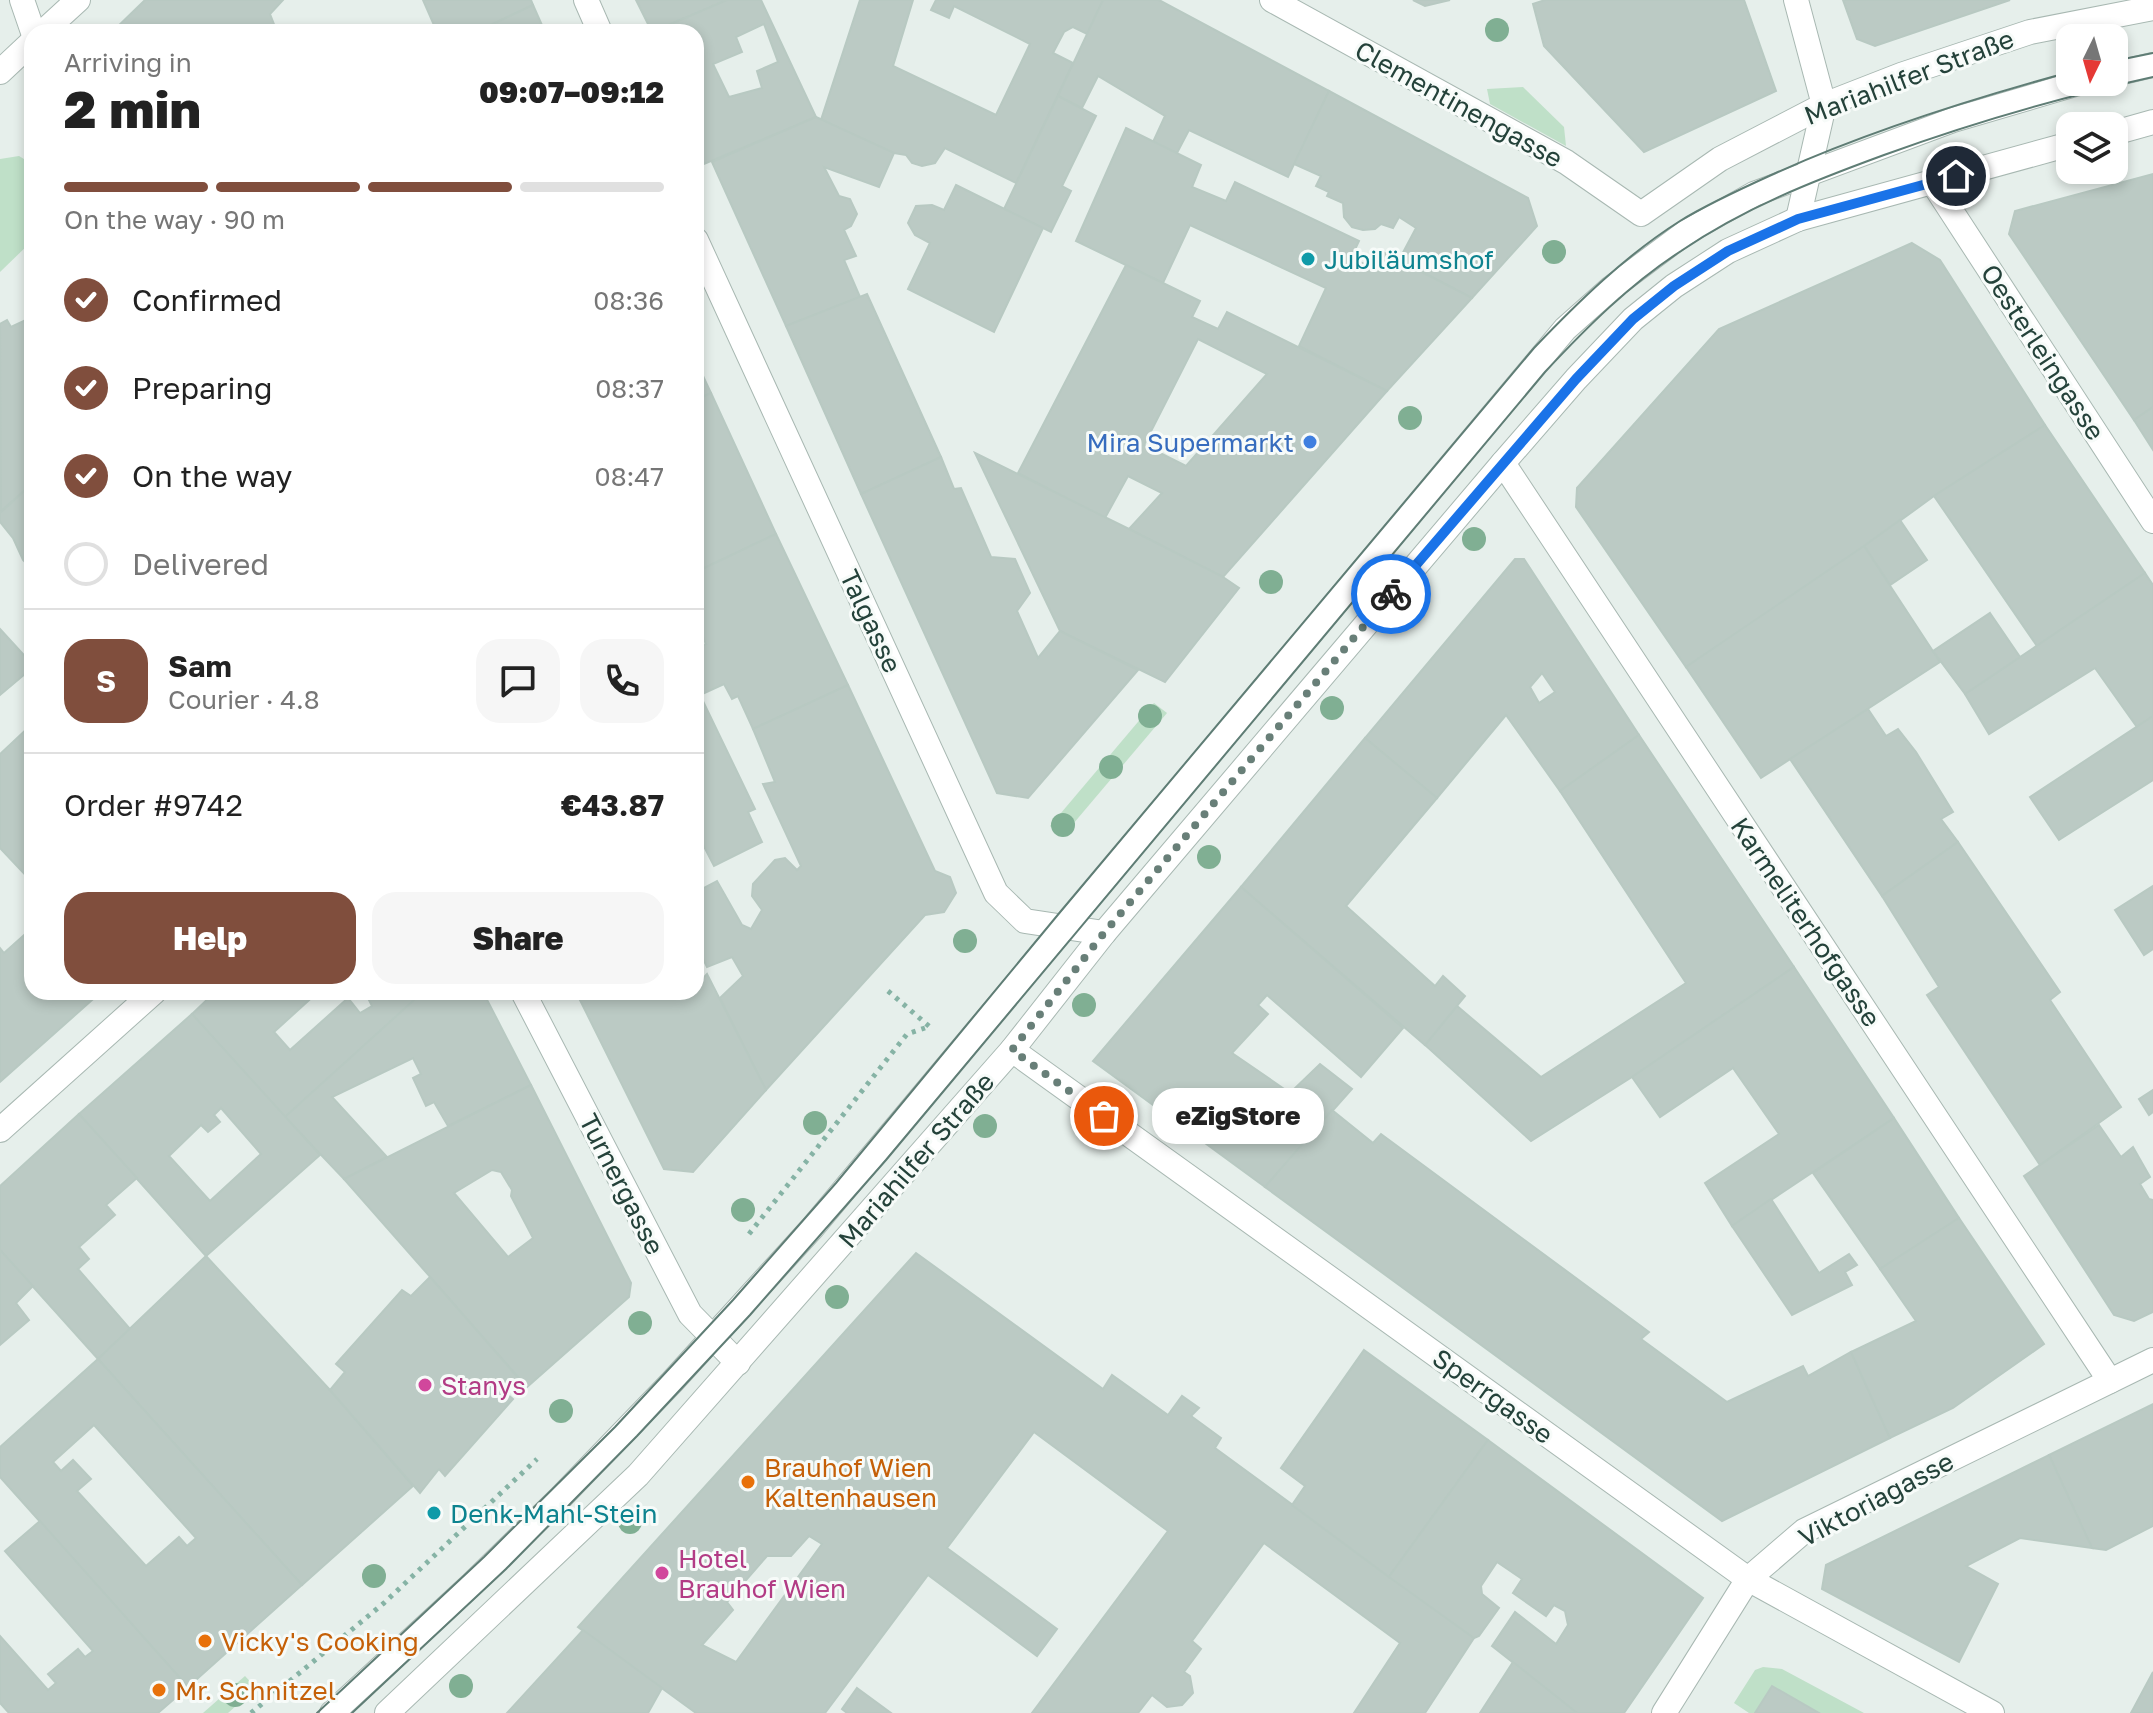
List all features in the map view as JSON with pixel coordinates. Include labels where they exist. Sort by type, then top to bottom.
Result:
[{"type":"street","points":[[22,0],[30,24]]},
{"type":"street","points":[[52,24],[78,0]]},
{"type":"street","points":[[586,0],[596,24]]},
{"type":"street","name":"Clementinengasse","points":[[1272,0],[1566,162],[1641,214]]},
{"type":"street","points":[[1796,0],[1824,105],[1798,219]]},
{"type":"street","name":"Mariahilfer Straße","points":[[1641,214],[1720,159],[1824,105],[1901,75],[2030,32],[2153,8]]},
{"type":"street","points":[[0,72],[24,50]]},
{"type":"street","points":[[2128,71],[2153,65]]},
{"type":"street","points":[[332,1713],[561,1497],[713,1338],[813,1227],[1565,329],[1610,289],[1685,233],[1754,194],[1946,122],[2056,90]]},
{"type":"street","points":[[2128,129],[2153,122]]},
{"type":"street","name":"Mariahilfer Straße","points":[[387,1713],[638,1475],[1012,1050],[1104,933],[1503,463],[1576,379],[1643,310],[1728,251],[1798,219],[2056,148]]},
{"type":"street","name":"Oesterleingasse","points":[[1933,183],[2153,521]]},
{"type":"street","name":"Talgasse","points":[[704,257],[996,893],[1025,921],[1104,933]]},
{"type":"street","name":"Karmeliterhofgasse","points":[[1503,463],[2110,1381]]},
{"type":"street","points":[[0,1130],[145,1000]]},
{"type":"street","name":"Turnergasse","points":[[527,1000],[690,1314],[738,1363]]},
{"type":"street","name":"Sperrgasse","points":[[1012,1050],[1748,1579],[1992,1713]]},
{"type":"street","name":"Viktoriagasse","points":[[1664,1713],[1748,1579],[1804,1531],[2153,1360]]},
{"type":"path","points":[[743,1241],[907,1034],[929,1027],[888,991]]},
{"type":"path","points":[[251,1713],[384,1603],[540,1456]]},
{"type":"green space","points":[[1523,87],[1564,127],[1566,146],[1490,104],[1487,89]]},
{"type":"green space","points":[[19,156],[24,159],[24,249],[0,272],[0,159]]},
{"type":"green space","points":[[1154,703],[1167,713],[1062,837],[1050,826]]},
{"type":"green space","points":[[1763,1667],[1782,1669],[1864,1713],[1819,1713],[1772,1686],[1755,1713],[1749,1713],[1734,1703],[1755,1670]]},
{"type":"green space","points":[[245,1676],[256,1688],[228,1713],[203,1713]]},
{"type":"building","points":[[145,0],[283,0],[270,14],[274,24],[120,24]]},
{"type":"building","points":[[423,0],[531,0],[533,5],[493,24],[434,24]]},
{"type":"building","points":[[636,0],[727,0],[671,24],[648,24]]},
{"type":"building","points":[[727,0],[761,0],[816,117],[704,164],[704,24],[671,24]],"holes":[[[764,24],[778,62],[757,71],[762,88],[729,97],[713,64],[742,52],[736,37]]]},
{"type":"building","points":[[860,0],[913,0],[893,66],[996,115],[1030,44],[954,6],[949,18],[931,10],[936,0],[1103,0],[1087,34],[1073,27],[1064,32],[1053,53],[1073,63],[1016,183],[945,148],[935,163],[922,166],[912,163],[906,155],[894,153],[821,120]]},
{"type":"building","points":[[1103,0],[1159,0],[1329,91],[1288,177],[1189,130],[1177,153],[1153,142],[1165,116],[1098,76],[1082,108],[1058,96]]},
{"type":"building","points":[[1413,0],[1450,0],[1425,6]]},
{"type":"building","points":[[1545,0],[1744,0],[1776,91],[1644,152],[1544,46],[1533,4]]},
{"type":"building","points":[[1843,0],[2010,0],[1875,46],[1857,39]]},
{"type":"building","points":[[533,5],[541,24],[493,24]]},
{"type":"building","points":[[1329,91],[1528,198],[1537,226],[1472,298],[1399,260],[1416,228],[1399,217],[1393,228],[1381,224],[1375,229],[1352,227],[1344,217],[1343,203],[1327,196],[1329,192],[1316,186],[1321,176],[1294,164]]},
{"type":"building","points":[[1058,96],[1096,116],[1062,186],[1071,191],[1051,232],[1004,209]]},
{"type":"building","points":[[816,117],[894,153],[879,187],[824,167],[839,196],[850,199],[857,214],[851,226],[844,230],[856,256],[844,260],[860,297],[786,326],[712,162]]},
{"type":"building","name":"Jubiläumshof","points":[[1126,128],[1201,165],[1192,187],[1226,201],[1235,182],[1359,241],[1351,258],[1375,269],[1381,251],[1472,298],[1387,391],[1299,346],[1326,288],[1190,225],[1163,283],[1076,241]]},
{"type":"building","points":[[2153,174],[2153,407],[2134,420],[2009,234],[2015,211],[2116,184],[2128,184],[2128,181]]},
{"type":"building","points":[[956,185],[1043,228],[994,332],[908,289],[930,243],[915,235],[908,223],[916,206],[932,205],[944,210]]},
{"type":"building","points":[[1912,243],[1940,260],[2045,425],[1934,496],[1846,560],[1686,667],[1576,507],[1577,488],[1719,329]]},
{"type":"building","points":[[1126,265],[1200,301],[1192,317],[1218,329],[1227,312],[1387,391],[1223,577],[1129,529],[1162,493],[1128,476],[1105,518],[1018,473]],"holes":[[[1198,339],[1267,374],[1186,466],[1144,445]]]},
{"type":"building","points":[[867,294],[941,457],[861,494],[786,326]]},
{"type":"building","points":[[7,320],[11,327],[24,321],[24,491],[1,511],[0,324]]},
{"type":"building","points":[[704,378],[711,393],[704,396]]},
{"type":"building","points":[[711,393],[776,534],[704,568],[704,396]]},
{"type":"building","points":[[2153,407],[2153,450],[2134,420]]},
{"type":"building","points":[[2045,425],[2145,573],[2037,646],[1934,496]]},
{"type":"building","points":[[975,453],[1223,577],[1239,588],[1165,682],[1060,631]]},
{"type":"building","points":[[941,457],[954,489],[961,488],[991,557],[1015,559],[1030,593],[1017,611],[1038,658],[1060,631],[1138,670],[1028,798],[997,793],[861,494]]},
{"type":"building","points":[[24,491],[24,561],[13,538],[0,522],[0,513]]},
{"type":"building","points":[[1900,520],[1927,560],[1890,585],[1864,546]]},
{"type":"building","points":[[776,534],[848,685],[753,729],[738,696],[732,699],[724,684],[704,693],[704,568]]},
{"type":"building","points":[[1864,546],[1940,662],[1761,778],[1686,667]]},
{"type":"building","points":[[1515,559],[1524,559],[1639,735],[1560,791],[1506,715],[1437,798],[1365,738]],"holes":[[[1542,673],[1555,692],[1539,703],[1530,687]]]},
{"type":"building","points":[[2145,573],[2153,585],[2153,716],[2137,727],[2095,668],[1989,734],[1965,694]]},
{"type":"building","points":[[1990,613],[2020,657],[1965,694],[1933,651]]},
{"type":"building","points":[[0,629],[24,655],[24,675],[0,695]]},
{"type":"building","points":[[848,685],[935,871],[950,877],[956,893],[944,912],[925,915],[766,1090],[720,998],[743,976],[732,957],[707,967],[704,961],[704,888],[717,881],[742,925],[751,929],[762,910],[752,896],[753,884],[775,860],[785,858],[797,870],[801,866],[763,784],[775,782],[753,729]]},
{"type":"building","points":[[704,703],[755,809],[748,812],[762,842],[714,866],[704,847]]},
{"type":"building","points":[[1868,709],[1886,736],[1898,729],[1916,752],[1953,812],[1941,819],[1958,842],[1882,896],[1790,759]]},
{"type":"building","points":[[2153,716],[2153,780],[2059,840],[2030,797]]},
{"type":"building","points":[[24,732],[24,874],[0,848],[0,754]]},
{"type":"building","points":[[1639,735],[1794,967],[1531,1141],[1425,1045],[1457,1006],[1541,1077],[1686,983],[1560,791]]},
{"type":"building","points":[[1365,738],[1437,798],[1346,906],[1435,986],[1443,976],[1465,996],[1425,1045],[1241,887]]},
{"type":"building","points":[[1958,842],[2060,992],[2050,1000],[2121,1107],[2040,1165],[1927,995],[1939,987],[1882,896]]},
{"type":"building","points":[[2153,886],[2153,949],[2144,955],[2115,910]]},
{"type":"building","points":[[1241,887],[1403,1028],[1361,1077],[1267,995],[1258,1005],[1268,1014],[1232,1053],[1290,1093],[1320,1064],[1352,1089],[1265,1187],[1093,1061]]},
{"type":"building","points":[[24,935],[24,1000],[92,1000],[0,1082],[0,948],[4,953]]},
{"type":"building","points":[[1794,967],[1894,1118],[1732,1226],[1705,1183],[1779,1134],[1733,1068],[1660,1117],[1632,1077]]},
{"type":"building","points":[[707,974],[766,1090],[693,1172],[664,1169],[580,1000],[704,1000],[704,977]]},
{"type":"building","points":[[207,1000],[309,1000],[274,1032],[290,1050],[346,1000],[350,1000],[360,1013],[372,1006],[369,1000],[414,1000],[285,1117],[192,1014]]},
{"type":"building","points":[[414,1000],[487,1000],[531,1085],[448,1126],[434,1102],[426,1106],[413,1078],[421,1074],[413,1058],[332,1097],[387,1157],[344,1179],[285,1117]]},
{"type":"building","points":[[192,1014],[320,1155],[206,1256],[79,1114]],"holes":[[[221,1108],[261,1154],[210,1201],[169,1156],[201,1125],[208,1132],[220,1122],[214,1115]]]},
{"type":"building","points":[[531,1085],[631,1283],[629,1297],[527,1387],[344,1179]],"holes":[[[492,1170],[501,1172],[533,1238],[508,1257],[454,1193]]]},
{"type":"building","points":[[2153,1090],[2153,1112],[2149,1115],[2139,1099]]},
{"type":"building","points":[[1332,1110],[1373,1143],[1381,1134],[1649,1332],[1641,1339],[1727,1402],[1803,1366],[1808,1376],[1851,1352],[1890,1438],[1722,1521],[1265,1187]]},
{"type":"building","points":[[79,1114],[137,1178],[106,1205],[115,1215],[79,1247],[89,1259],[78,1269],[130,1329],[98,1359],[0,1250],[0,1186]]},
{"type":"building","points":[[1894,1118],[1959,1218],[1880,1269],[1813,1173]]},
{"type":"building","points":[[2099,1125],[2121,1157],[2133,1147],[2150,1177],[2140,1184],[2149,1199],[2153,1200],[2153,1312],[2134,1321],[2114,1315],[2024,1176]]},
{"type":"building","points":[[1771,1199],[1819,1273],[1849,1254],[1857,1265],[1845,1272],[1852,1285],[1792,1315],[1732,1226]]},
{"type":"building","points":[[1959,1218],[2044,1344],[1953,1408],[1890,1438],[1851,1352],[1916,1321],[1880,1269]]},
{"type":"building","points":[[0,1250],[33,1286],[16,1303],[29,1320],[0,1345]]},
{"type":"building","points":[[916,1253],[1103,1389],[1112,1375],[1168,1415],[1182,1396],[1199,1408],[1191,1416],[1221,1438],[1215,1448],[1474,1638],[1425,1713],[1354,1713],[1400,1643],[1264,1543],[1192,1641],[1201,1649],[1184,1672],[1190,1676],[1193,1693],[1182,1705],[1167,1707],[1152,1695],[1138,1713],[1032,1713],[1168,1531],[1034,1432],[947,1548],[1057,1629],[1037,1656],[928,1575],[825,1713],[696,1713],[578,1627]],"holes":[[[809,1536],[822,1544],[736,1662],[702,1645],[733,1610],[727,1602],[767,1556],[791,1556]]]},
{"type":"building","points":[[206,1256],[330,1390],[413,1486],[302,1585],[98,1359]]},
{"type":"building","name":"Stanys","points":[[430,1277],[520,1380],[507,1394],[513,1399],[445,1476],[439,1469],[420,1493],[330,1390],[345,1372],[336,1364],[402,1290],[411,1296]]},
{"type":"building","points":[[1364,1350],[1488,1440],[1389,1577],[1292,1505],[1305,1486],[1281,1468]]},
{"type":"building","points":[[98,1359],[302,1585],[188,1687],[0,1477],[0,1447]],"holes":[[[94,1425],[196,1538],[187,1546],[179,1537],[146,1566],[77,1491],[91,1479],[73,1460],[61,1471],[53,1462]]]},
{"type":"building","points":[[2153,1404],[2153,1526],[2106,1550],[2092,1548],[2049,1455]]},
{"type":"building","points":[[1488,1440],[1703,1598],[1624,1713],[1577,1713],[1492,1646],[1515,1612],[1556,1644],[1568,1625],[1565,1611],[1554,1605],[1546,1616],[1513,1593],[1522,1579],[1497,1562],[1481,1586],[1482,1594],[1499,1608],[1479,1636],[1474,1638],[1389,1577]]},
{"type":"building","points":[[2049,1455],[2092,1548],[2020,1538],[1966,1566],[1998,1584],[1959,1662],[1822,1589],[1826,1565]]},
{"type":"building","points":[[40,1521],[188,1687],[158,1713],[9,1713],[0,1703],[0,1636],[48,1690],[56,1683],[48,1674],[78,1649],[85,1657],[93,1651],[5,1551]]},
{"type":"building","points":[[583,1630],[662,1688],[648,1713],[507,1713]]},
{"type":"building","points":[[1513,1662],[1577,1713],[1480,1713]]},
{"type":"building","points":[[2153,1672],[2153,1713],[2131,1713]]},
{"type":"building","points":[[1772,1686],[1819,1713],[1755,1713]]},
{"type":"building","points":[[857,1688],[891,1713],[847,1713],[842,1709]]},
{"type":"tram line","points":[[2128,58],[2153,53]]},
{"type":"tram line","points":[[317,1713],[484,1557],[615,1427],[733,1300],[836,1183],[1534,348],[1585,297],[1660,234],[1704,207],[1753,183],[1886,129],[2056,76]]},
{"type":"tram line","points":[[352,1713],[506,1569],[750,1315],[886,1160],[1545,372],[1609,307],[1662,264],[1705,236],[1805,185],[1984,122],[2153,77]]},
{"type":"way so far","points":[[1104,1116],[1012,1050],[1104,933],[1391,594]]},
{"type":"place","name":"Jubiläumshof","points":[[1308,259]]},
{"type":"place","name":"Mira Supermarkt","points":[[1310,442]]},
{"type":"place","name":"eZigStore","points":[[1104,1116]]},
{"type":"place","name":"Stanys","points":[[425,1385]]},
{"type":"place","name":"Brauhof Wien Kaltenhausen","points":[[748,1482]]},
{"type":"place","name":"Denk-Mahl-Stein","points":[[434,1513]]},
{"type":"place","name":"Hotel Brauhof Wien","points":[[662,1573]]},
{"type":"place","name":"Vicky's Cooking","points":[[205,1641]]},
{"type":"place","name":"Mr. Schnitzel","points":[[159,1690]]},
{"type":"route","points":[[1391,594],[1576,379],[1633,319],[1674,286],[1728,251],[1798,219],[1956,176]]}]
